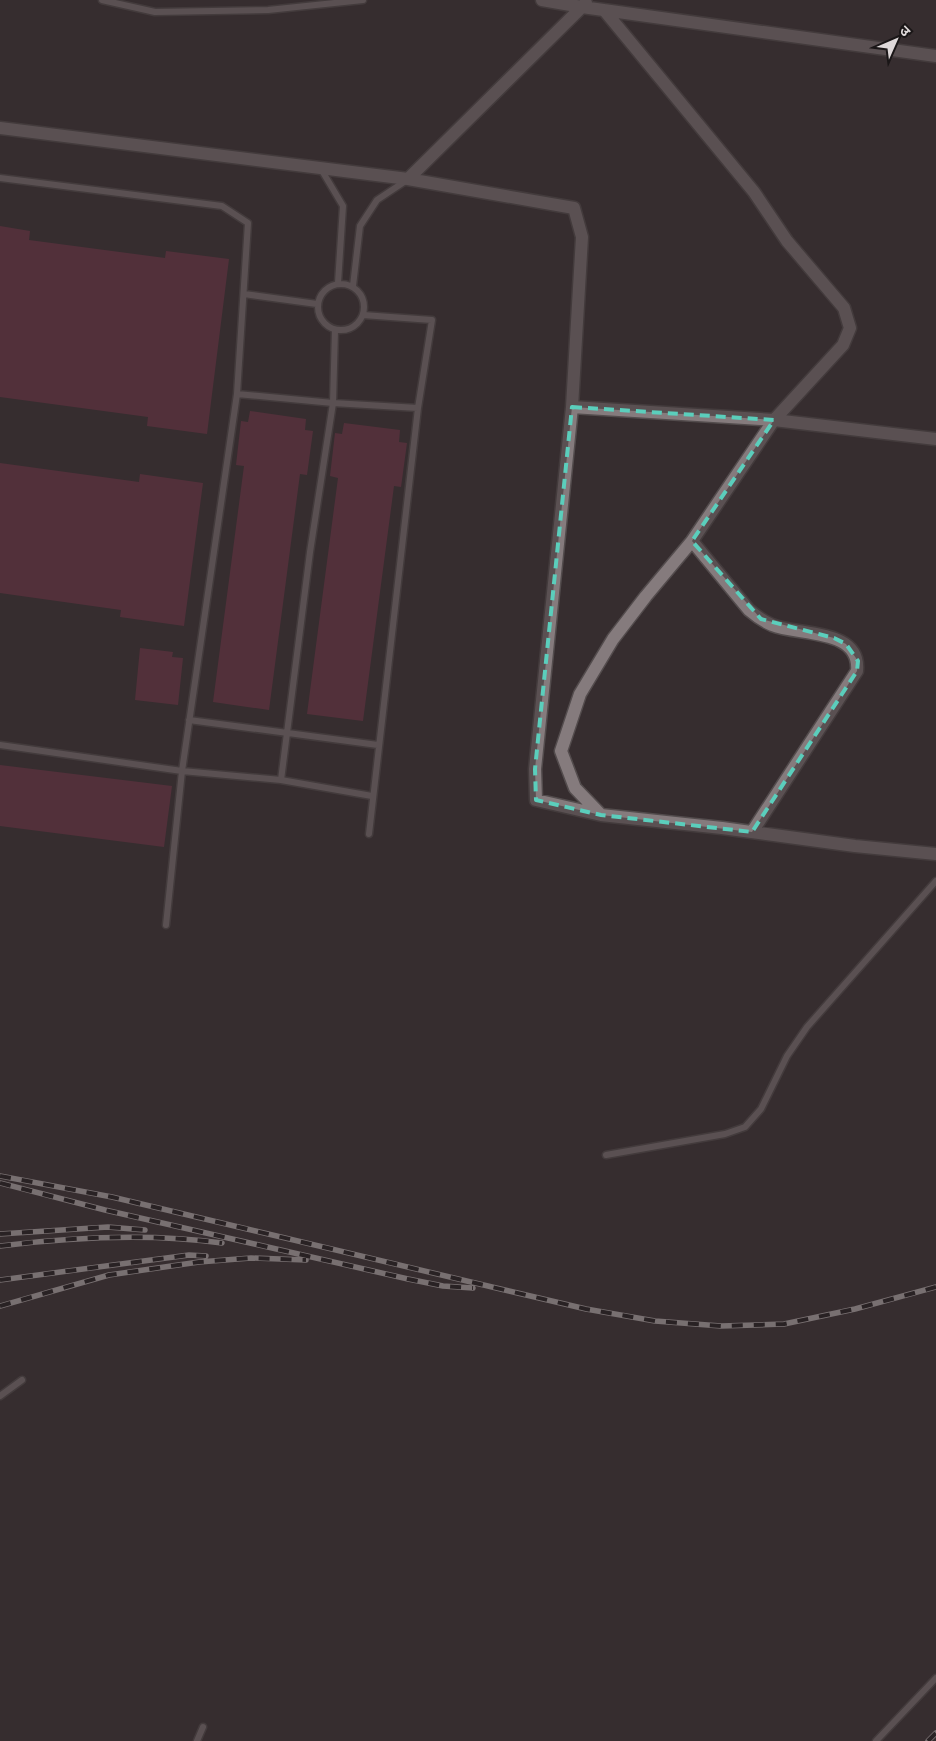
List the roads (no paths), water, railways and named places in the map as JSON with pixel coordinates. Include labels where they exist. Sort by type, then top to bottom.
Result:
[{"type":"street","points":[[542,0],[586,4],[604,10],[936,56]]},
{"type":"street","points":[[408,179],[586,4]]},
{"type":"street","points":[[601,815],[575,788],[561,751],[580,694],[613,640],[646,596],[692,541],[774,420],[843,345],[850,328],[844,308],[786,242],[754,192],[604,10]]},
{"type":"street","points":[[0,128],[408,179],[574,208],[582,237],[572,407],[535,770],[536,800],[601,815],[936,854]]},
{"type":"street","points":[[572,407],[774,420],[936,439]]},
{"type":"street","points":[[692,541],[749,610],[760,619],[773,625],[834,638],[846,644],[858,661],[857,671],[752,832]]},
{"type":"lane","points":[[102,0],[155,12],[268,10],[364,0]]},
{"type":"lane","points":[[321,168],[343,206],[338,283]]},
{"type":"lane","points":[[0,178],[222,206],[248,223],[237,394],[182,770],[166,925]]},
{"type":"lane","points":[[353,286],[360,226],[377,200],[408,179]]},
{"type":"lane","points":[[338,283],[353,286],[363,299],[363,315],[352,328],[335,330],[321,321],[317,304],[324,290],[338,283]]},
{"type":"lane","points":[[244,294],[317,304]]},
{"type":"lane","points":[[363,315],[432,320],[418,408],[369,834]]},
{"type":"lane","points":[[281,780],[310,552],[333,403],[335,330]]},
{"type":"lane","points":[[237,394],[333,403],[418,408]]},
{"type":"lane","points":[[189,720],[378,745]]},
{"type":"lane","points":[[0,745],[182,770],[281,780],[372,796]]},
{"type":"lane","points":[[606,1155],[725,1134],[745,1127],[761,1109],[787,1056],[807,1027],[936,881]]},
{"type":"lane","points":[[0,1396],[22,1380]]},
{"type":"lane","points":[[876,1741],[936,1678]]},
{"type":"lane","points":[[198,1741],[203,1727]]},
{"type":"railway","points":[[0,1176],[112,1197],[586,1309],[655,1321],[721,1326],[784,1324],[855,1309],[936,1287]]},
{"type":"railway","points":[[0,1183],[105,1210],[408,1279],[443,1286],[473,1288]]},
{"type":"railway","points":[[0,1234],[108,1227],[145,1230]]},
{"type":"railway","points":[[0,1246],[111,1237],[166,1238],[222,1243]]},
{"type":"railway","points":[[0,1280],[189,1255],[206,1256]]},
{"type":"railway","points":[[0,1306],[109,1275],[199,1262],[251,1258],[306,1260]]},
{"type":"railway","points":[[928,1741],[936,1733]]}]
